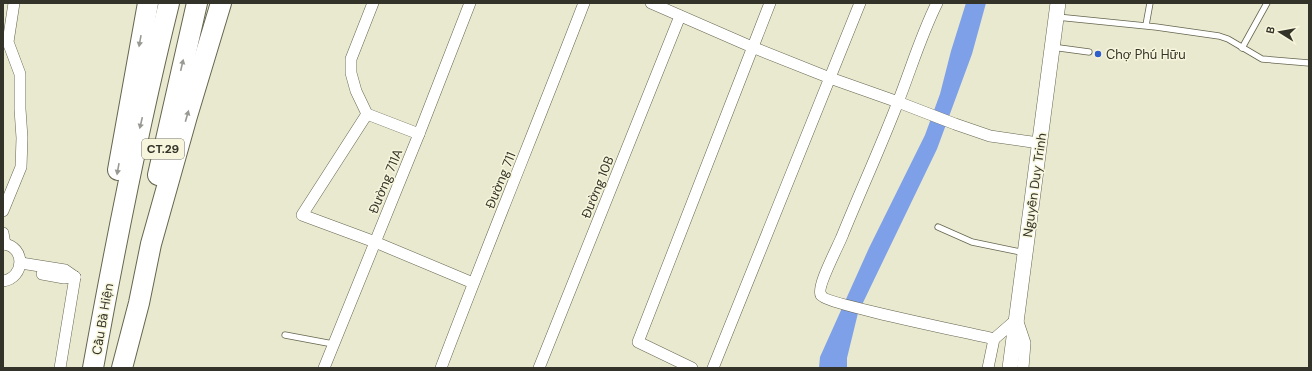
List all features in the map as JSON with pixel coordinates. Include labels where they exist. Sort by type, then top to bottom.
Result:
[{"type":"highway","points":[[88,367],[107,264],[148,3]]},
{"type":"highway","name":"CT.29","points":[[107,264],[169,3]]},
{"type":"highway","name":"CT.29","points":[[136,299],[164,145],[197,3]]},
{"type":"highway","points":[[136,299],[187,116],[221,3]]},
{"type":"highway","name":"Cầu Bà Hiện","points":[[121,368],[136,299]]},
{"type":"main road","name":"Nguyễn Duy Trinh","points":[[1010,368],[1057,10]]},
{"type":"street","points":[[3,211],[21,167],[22,138],[20,74],[6,42],[14,3]]},
{"type":"street","points":[[373,3],[351,60],[351,73],[356,91],[367,114],[419,134]]},
{"type":"street","name":"Đường 711A","points":[[324,368],[419,134],[470,3]]},
{"type":"street","name":"Đường 711","points":[[441,368],[473,283],[536,128],[584,3]]},
{"type":"street","points":[[650,3],[752,47],[830,78],[898,102],[910,108],[990,136],[1039,144]]},
{"type":"street","points":[[692,368],[638,342],[770,3]]},
{"type":"street","points":[[713,368],[860,3]]},
{"type":"street","points":[[937,3],[924,29],[898,102],[838,247],[821,283],[821,296],[830,300],[875,312],[994,339]]},
{"type":"street","name":"Đường 10B","points":[[538,368],[680,16]]},
{"type":"street","points":[[367,114],[302,215],[375,242],[473,283]]},
{"type":"street","points":[[3,281],[11,279],[16,275],[20,266],[18,252],[4,240]]},
{"type":"street","points":[[20,266],[65,270],[75,276],[60,368]]},
{"type":"street","points":[[988,368],[994,339],[1017,319],[1026,343],[1023,368]]},
{"type":"lane","points":[[1146,25],[1150,3]]},
{"type":"lane","points":[[1242,48],[1268,3]]},
{"type":"lane","points":[[1057,10],[1219,36],[1228,39],[1262,59],[1309,63]]},
{"type":"lane","points":[[1052,47],[1089,52]]},
{"type":"lane","points":[[938,227],[972,242],[1025,253]]},
{"type":"lane","points":[[285,336],[334,344]]},
{"type":"water","points":[[966,3],[986,3],[972,54],[937,149],[858,313],[847,358],[847,368],[819,368],[820,357],[869,248],[925,135],[940,94],[951,51]]},
{"type":"place","name":"Chợ Phú Hữu","points":[[1098,54]]}]
